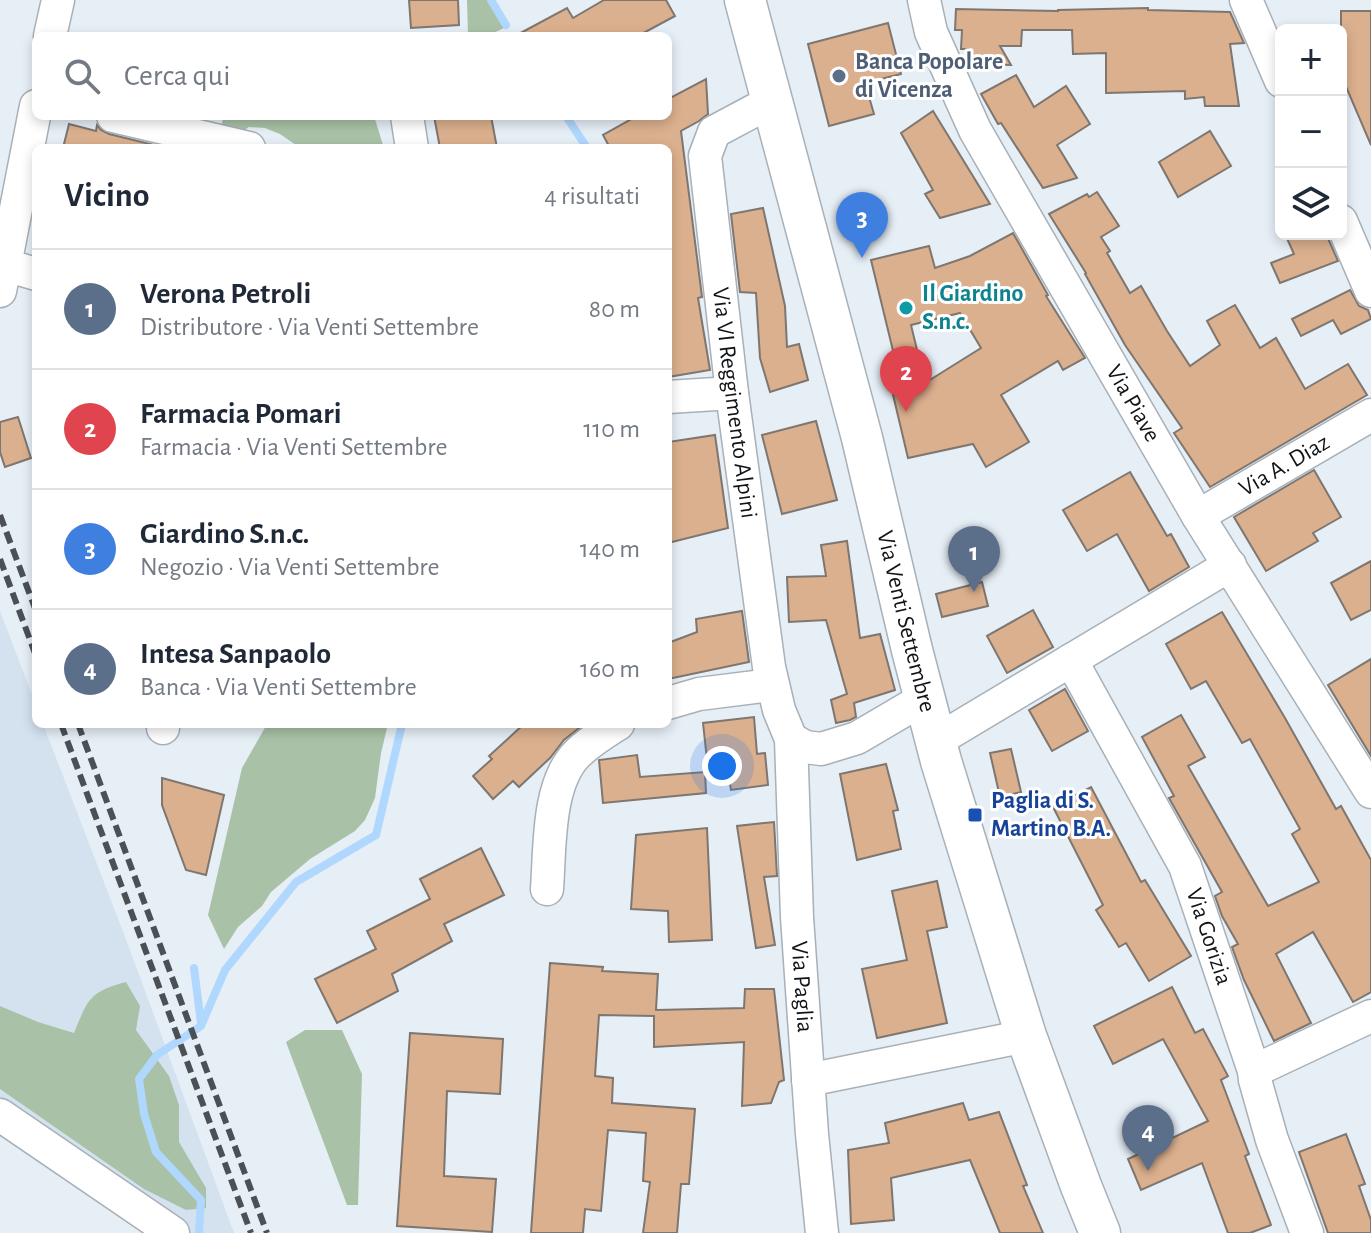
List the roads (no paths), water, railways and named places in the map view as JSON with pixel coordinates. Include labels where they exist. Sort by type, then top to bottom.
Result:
[{"type":"main road","name":"Via Venti Settembre","points":[[745,0],[862,438],[936,741],[1026,1036],[1100,1233]]},
{"type":"street","points":[[51,32],[58,0]]},
{"type":"street","name":"Via Piave","points":[[924,0],[931,32],[975,130],[1198,516],[1371,792]]},
{"type":"street","points":[[1246,0],[1275,67]]},
{"type":"street","name":"Via VI Reggimento Alpini","points":[[772,101],[714,132],[705,156],[732,393],[772,685],[791,739]]},
{"type":"street","points":[[14,277],[34,120]]},
{"type":"street","points":[[130,120],[232,144]]},
{"type":"street","points":[[408,120],[411,144]]},
{"type":"street","points":[[1347,235],[1371,291]]},
{"type":"street","points":[[672,397],[732,393]]},
{"type":"street","name":"Via A. Diaz","points":[[1198,516],[1371,415]]},
{"type":"street","points":[[936,741],[1230,565]]},
{"type":"street","name":"Via Gorizia","points":[[1071,660],[1185,866],[1254,1071],[1272,1140],[1307,1233]]},
{"type":"street","points":[[672,702],[699,694],[772,685]]},
{"type":"street","points":[[791,739],[805,747],[821,749],[857,738],[925,698]]},
{"type":"street","points":[[547,889],[553,810],[562,778],[574,756],[611,728]]},
{"type":"street","name":"Via Paglia","points":[[791,739],[797,917],[822,1233]]},
{"type":"street","points":[[1254,1071],[1371,1016]]},
{"type":"street","points":[[808,1080],[1026,1036]]},
{"type":"street","points":[[0,1115],[173,1233]]},
{"type":"waterway","points":[[491,0],[506,25]]},
{"type":"waterway","points":[[569,120],[584,144]]},
{"type":"waterway","points":[[199,1233],[201,1200],[156,1152],[144,1114],[139,1079],[157,1055],[201,1026],[225,970],[296,882],[376,835],[401,728]]},
{"type":"waterway","points":[[194,968],[201,1023]]},
{"type":"railway","points":[[0,515],[32,600]]},
{"type":"railway","points":[[0,559],[32,645]]},
{"type":"railway","points":[[62,728],[251,1233]]},
{"type":"railway","points":[[79,728],[267,1233]]},
{"type":"place","name":"Banca Popolare di Vicenza","points":[[839,76]]},
{"type":"place","name":"Giardino S.n.c.","points":[[862,258]]},
{"type":"place","name":"Il Giardino S.n.c.","points":[[906,308]]},
{"type":"place","name":"Farmacia Pomari","points":[[906,412]]},
{"type":"place","name":"Verona Petroli","points":[[974,592]]},
{"type":"place","name":"Paglia di S. Martino B.A.","points":[[975,815]]},
{"type":"place","name":"Intesa Sanpaolo","points":[[1148,1171]]}]
